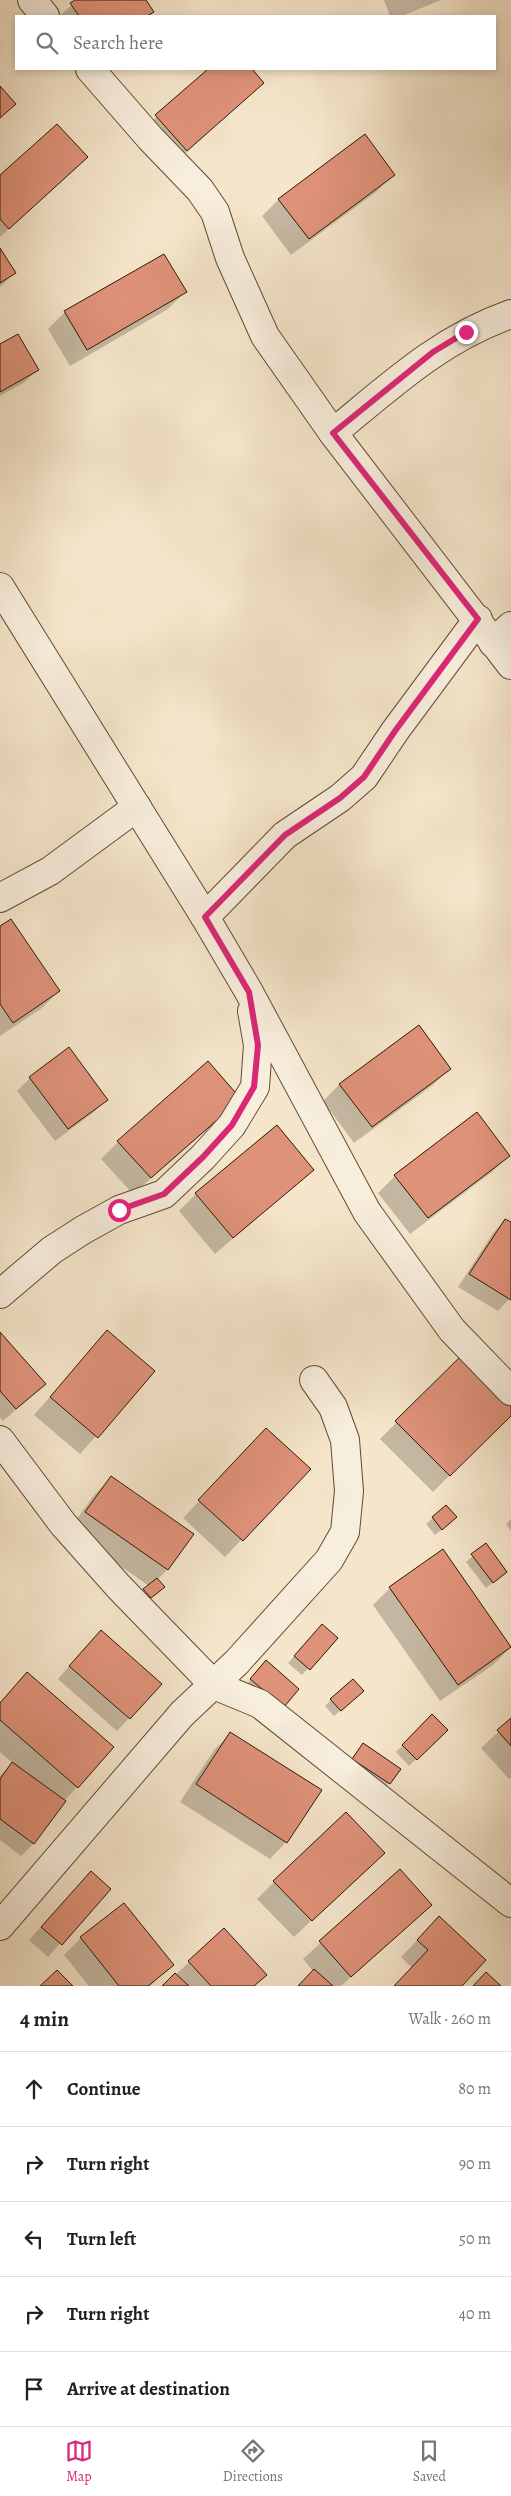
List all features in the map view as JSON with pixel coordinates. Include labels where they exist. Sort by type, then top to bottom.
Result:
[{"type":"street","points":[[32,0],[44,15]]},
{"type":"street","points":[[91,70],[150,138],[200,190],[216,212],[230,258],[265,336],[333,433],[478,619],[502,634],[511,665]]},
{"type":"street","points":[[333,433],[433,352],[466,332],[511,314]]},
{"type":"street","points":[[0,587],[205,917],[249,992],[367,1212],[452,1330],[511,1391]]},
{"type":"street","points":[[205,917],[285,835],[340,798],[364,777],[395,731],[478,619]]},
{"type":"street","points":[[0,898],[50,871],[137,807]]},
{"type":"street","points":[[0,1294],[52,1250],[83,1230],[119,1210],[164,1194],[203,1157],[232,1125],[254,1087],[258,1045],[249,992]]},
{"type":"street","points":[[0,1926],[182,1714],[214,1685],[329,1560],[345,1532],[349,1491],[345,1440],[333,1407],[314,1380]]},
{"type":"street","points":[[0,1440],[63,1524],[119,1587],[214,1685],[260,1704],[511,1903]]},
{"type":"building","points":[[75,0],[146,0],[154,12],[149,15],[78,15],[70,3]]},
{"type":"building","points":[[207,70],[253,70],[264,83],[187,151],[155,115]]},
{"type":"building","points":[[0,86],[16,104],[0,118]]},
{"type":"building","points":[[57,124],[88,157],[9,229],[0,219],[0,175]]},
{"type":"building","points":[[365,134],[395,175],[309,239],[278,199]]},
{"type":"building","points":[[0,248],[16,273],[0,283]]},
{"type":"building","points":[[164,254],[187,292],[87,350],[64,311]]},
{"type":"building","points":[[18,334],[39,370],[0,392],[0,344]]},
{"type":"building","points":[[11,919],[60,991],[13,1023],[0,1004],[0,926]]},
{"type":"building","points":[[419,1025],[451,1069],[372,1127],[339,1084]]},
{"type":"building","points":[[69,1047],[108,1100],[68,1129],[29,1077]]},
{"type":"building","points":[[208,1061],[241,1099],[151,1178],[117,1141]]},
{"type":"building","points":[[477,1112],[510,1156],[428,1218],[394,1175]]},
{"type":"building","points":[[277,1125],[314,1170],[233,1238],[195,1193]]},
{"type":"building","points":[[505,1219],[511,1222],[511,1300],[469,1274]]},
{"type":"building","points":[[107,1330],[155,1371],[98,1438],[50,1397]]},
{"type":"building","points":[[0,1332],[46,1384],[16,1409],[0,1391]]},
{"type":"building","points":[[464,1353],[511,1399],[511,1416],[450,1476],[395,1421]]},
{"type":"building","points":[[266,1428],[311,1469],[243,1541],[198,1500]]},
{"type":"building","points":[[111,1476],[194,1534],[168,1570],[85,1512]]},
{"type":"building","points":[[446,1505],[457,1517],[442,1530],[432,1517]]},
{"type":"building","points":[[486,1543],[507,1572],[493,1583],[471,1554]]},
{"type":"building","points":[[443,1549],[511,1647],[458,1685],[389,1587]]},
{"type":"building","points":[[157,1578],[165,1587],[151,1598],[143,1589]]},
{"type":"building","points":[[322,1624],[338,1638],[310,1670],[294,1656]]},
{"type":"building","points":[[101,1630],[162,1684],[130,1719],[69,1666]]},
{"type":"building","points":[[266,1660],[299,1689],[284,1707],[250,1679]]},
{"type":"building","points":[[27,1672],[114,1747],[78,1788],[0,1720],[0,1703]]},
{"type":"building","points":[[353,1679],[364,1691],[341,1711],[330,1699]]},
{"type":"building","points":[[432,1714],[448,1730],[417,1760],[402,1745]]},
{"type":"building","points":[[511,1718],[511,1746],[497,1730]]},
{"type":"building","points":[[230,1732],[322,1790],[287,1843],[196,1784]]},
{"type":"building","points":[[363,1743],[401,1769],[390,1784],[352,1759]]},
{"type":"building","points":[[12,1762],[66,1801],[34,1844],[0,1819],[0,1779]]},
{"type":"building","points":[[346,1812],[385,1853],[312,1921],[273,1881]]},
{"type":"building","points":[[400,1869],[432,1905],[351,1977],[319,1941]]},
{"type":"building","points":[[91,1871],[111,1889],[62,1945],[41,1927]]},
{"type":"building","points":[[124,1903],[174,1965],[148,1986],[119,1986],[80,1937]]},
{"type":"building","points":[[439,1916],[486,1960],[462,1986],[394,1986],[428,1950],[417,1940]]},
{"type":"building","points":[[224,1928],[267,1975],[254,1986],[211,1986],[188,1961]]},
{"type":"building","points":[[314,1969],[333,1986],[298,1986]]},
{"type":"building","points":[[57,1970],[73,1986],[40,1986]]},
{"type":"building","points":[[486,1972],[501,1986],[473,1986]]},
{"type":"building","points":[[175,1973],[189,1986],[162,1986]]},
{"type":"route","points":[[119,1210],[164,1194],[203,1157],[232,1125],[254,1087],[258,1045],[249,992],[205,917],[285,835],[340,798],[364,777],[395,731],[478,619],[333,433],[433,352],[466,332]]}]
